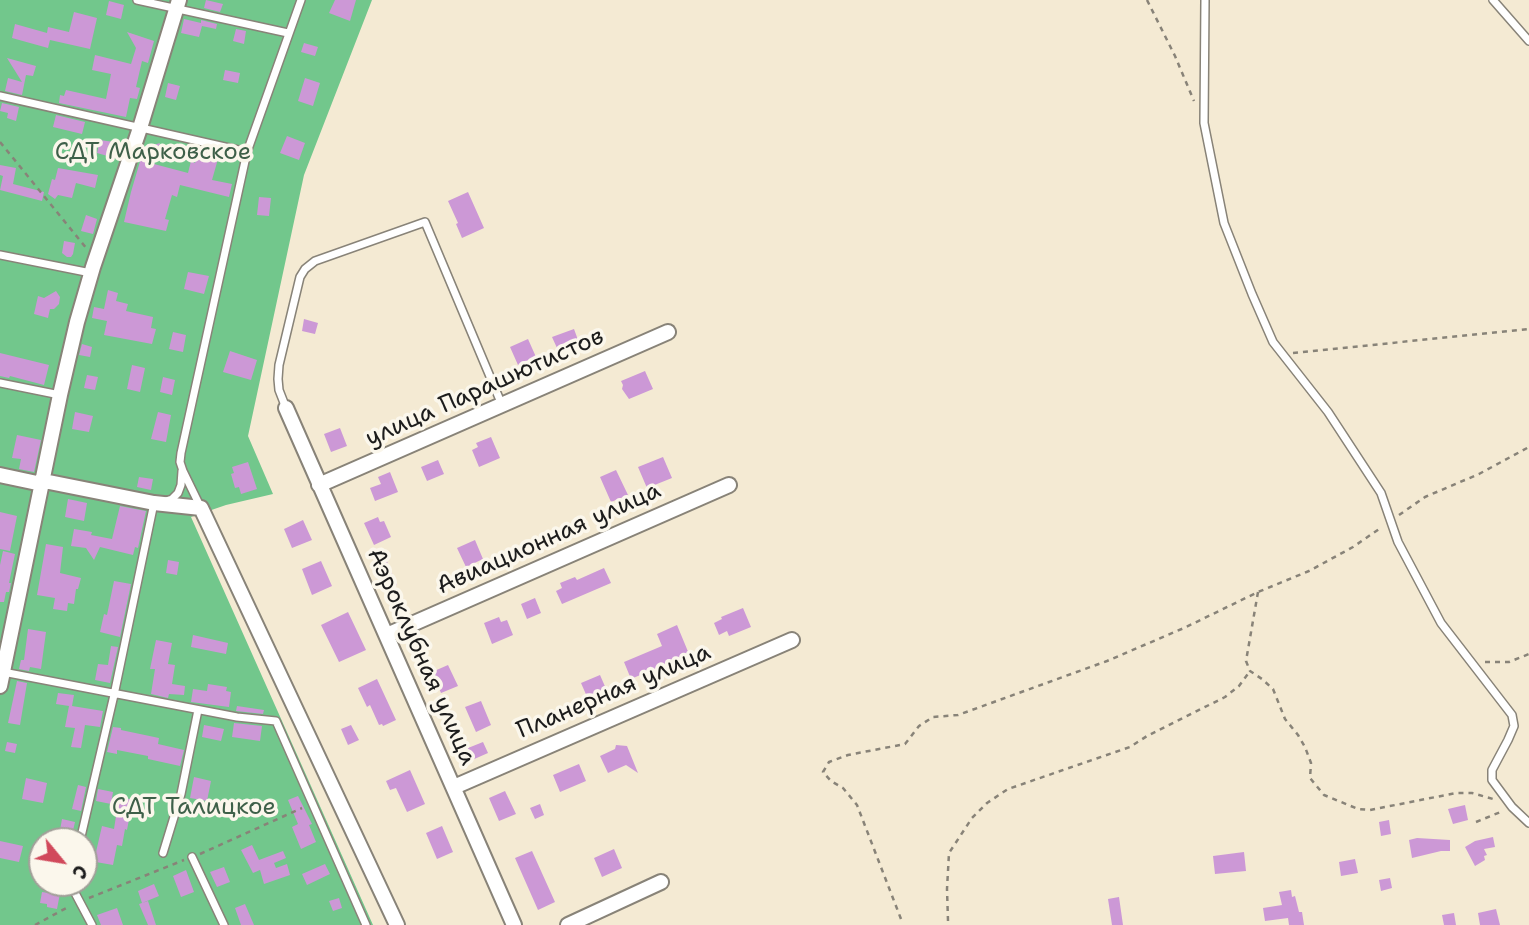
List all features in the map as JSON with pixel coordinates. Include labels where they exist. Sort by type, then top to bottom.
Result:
[{"type":"street","points":[[1,679],[77,322],[177,4]]},
{"type":"street","name":"улица Парашютистов","points":[[320,485],[668,332]]},
{"type":"street","name":"Аэроклубная улица","points":[[286,408],[514,925]]},
{"type":"street","points":[[0,475],[201,509],[397,925]]},
{"type":"street","name":"Авиационная улица","points":[[387,635],[729,485]]},
{"type":"street","name":"Планерная улица","points":[[454,787],[792,640]]},
{"type":"street","points":[[568,925],[661,882]]},
{"type":"lane","points":[[137,0],[177,4],[288,33]]},
{"type":"lane","points":[[201,509],[183,471],[181,453],[247,152],[301,0]]},
{"type":"lane","points":[[1205,0],[1204,124],[1224,223],[1273,342],[1328,412],[1381,493],[1398,542],[1441,623],[1512,715],[1514,726],[1492,770],[1492,780],[1512,807],[1529,823]]},
{"type":"lane","points":[[1493,0],[1529,41]]},
{"type":"lane","points":[[0,96],[247,152]]},
{"type":"lane","points":[[286,408],[279,390],[279,365],[300,277],[305,268],[315,261],[425,222],[502,405]]},
{"type":"lane","points":[[0,255],[93,266]]},
{"type":"lane","points":[[0,383],[60,395]]},
{"type":"lane","points":[[83,827],[158,503],[172,499],[178,493],[183,471]]},
{"type":"lane","points":[[1,679],[276,722],[366,925]]},
{"type":"lane","points":[[163,853],[181,794],[198,710]]},
{"type":"lane","points":[[192,857],[224,925]]},
{"type":"lane","points":[[77,897],[92,925]]},
{"type":"path","points":[[1147,0],[1194,101]]},
{"type":"path","points":[[0,142],[93,266]]},
{"type":"path","points":[[1283,355],[1529,329]]},
{"type":"path","points":[[901,919],[857,805],[843,788],[823,772],[829,762],[848,755],[905,744],[919,726],[933,717],[958,715],[1107,661],[1258,592],[1309,572],[1353,547],[1425,498],[1479,474],[1529,447]]},
{"type":"path","points":[[1258,592],[1246,661],[1250,671],[1262,678],[1273,690],[1285,719],[1305,747],[1311,763],[1310,778],[1324,795],[1358,809],[1370,810],[1456,793],[1472,793],[1512,807]]},
{"type":"path","points":[[1466,654],[1484,662],[1499,663],[1529,654]]},
{"type":"path","points":[[948,920],[949,853],[972,818],[987,803],[1007,789],[1130,747],[1224,697],[1239,685],[1250,671]]},
{"type":"path","points":[[35,925],[80,902],[192,857],[312,803]]},
{"type":"path","points":[[1476,822],[1512,807]]},
{"type":"green space","name":"СДТ Марковское","points":[[0,0],[372,0],[304,175],[248,436],[273,494],[226,505],[191,517],[373,925],[0,925]]},
{"type":"building","points":[[206,0],[223,4],[220,12],[204,8]]},
{"type":"building","points":[[335,0],[356,0],[350,21],[329,13]]},
{"type":"building","points":[[109,1],[124,5],[121,19],[106,15]]},
{"type":"building","points":[[74,12],[97,18],[90,49],[50,40],[48,48],[12,38],[15,24],[47,33],[48,27],[69,32]]},
{"type":"building","points":[[184,19],[217,24],[216,29],[202,26],[199,37],[181,33]]},
{"type":"building","points":[[236,29],[246,31],[244,44],[233,41]]},
{"type":"building","points":[[127,32],[154,41],[148,63],[142,61],[136,87],[140,88],[137,99],[130,98],[126,117],[59,103],[60,95],[64,96],[66,90],[106,99],[111,74],[92,70],[95,55],[131,64],[136,48]]},
{"type":"building","points":[[304,43],[318,47],[315,56],[301,52]]},
{"type":"building","points":[[7,58],[36,66],[33,76],[26,75],[22,95],[5,91],[8,78],[22,82]]},
{"type":"building","points":[[225,70],[240,73],[238,83],[223,80]]},
{"type":"building","points":[[305,78],[320,83],[313,106],[298,101]]},
{"type":"building","points":[[168,83],[180,86],[176,100],[165,97]]},
{"type":"building","points":[[2,103],[19,107],[16,121],[7,118],[8,113],[0,111]]},
{"type":"building","points":[[56,115],[85,122],[82,134],[53,127]]},
{"type":"building","points":[[287,136],[305,143],[299,160],[280,153]]},
{"type":"building","points":[[100,140],[121,143],[118,159],[97,153]]},
{"type":"building","points":[[160,143],[154,164],[188,173],[191,161],[195,163],[199,147],[220,152],[212,180],[232,184],[229,197],[180,185],[177,197],[172,195],[165,219],[169,220],[166,231],[124,222],[144,148]]},
{"type":"building","points":[[0,165],[16,168],[13,184],[44,192],[42,201],[0,190],[3,176],[0,175]]},
{"type":"building","points":[[58,168],[98,175],[95,188],[76,183],[72,198],[58,195],[55,199],[48,194]]},
{"type":"building","points":[[468,192],[484,228],[462,238],[448,201]]},
{"type":"building","points":[[259,197],[271,198],[269,216],[257,215]]},
{"type":"building","points":[[86,215],[97,219],[93,234],[81,231]]},
{"type":"building","points":[[64,241],[75,243],[71,257],[62,253]]},
{"type":"building","points":[[188,272],[209,276],[204,294],[184,289]]},
{"type":"building","points":[[108,290],[118,293],[116,301],[128,304],[126,311],[153,317],[151,328],[156,329],[152,344],[104,335],[107,321],[92,318],[94,307],[104,309]]},
{"type":"building","points":[[56,291],[60,297],[59,304],[50,309],[48,318],[34,314],[38,296],[44,298]]},
{"type":"building","points":[[304,319],[318,323],[315,334],[302,331]]},
{"type":"building","points":[[574,329],[578,340],[573,342],[575,347],[564,351],[562,346],[557,348],[552,337]]},
{"type":"building","points":[[173,332],[186,335],[183,352],[169,349]]},
{"type":"building","points":[[528,339],[536,357],[518,365],[510,347]]},
{"type":"building","points":[[82,344],[92,347],[90,357],[79,355]]},
{"type":"building","points":[[230,351],[257,360],[251,380],[223,372]]},
{"type":"building","points":[[0,353],[49,365],[44,385],[0,376]]},
{"type":"building","points":[[132,365],[145,368],[140,392],[127,389]]},
{"type":"building","points":[[645,371],[653,389],[629,399],[622,389],[621,381]]},
{"type":"building","points":[[87,375],[98,377],[95,390],[84,388]]},
{"type":"building","points":[[163,377],[175,380],[172,395],[160,392]]},
{"type":"building","points":[[75,412],[93,416],[89,432],[72,429]]},
{"type":"building","points":[[158,412],[171,415],[166,442],[151,439]]},
{"type":"building","points":[[340,428],[347,446],[331,452],[324,434]]},
{"type":"building","points":[[17,435],[41,440],[34,472],[19,469],[21,459],[12,458]]},
{"type":"building","points":[[491,437],[500,458],[479,467],[472,450],[478,447],[476,443]]},
{"type":"building","points":[[663,457],[672,478],[647,488],[638,467]]},
{"type":"building","points":[[438,460],[444,474],[427,481],[421,467]]},
{"type":"building","points":[[248,462],[257,489],[241,494],[239,487],[235,488],[232,467]]},
{"type":"building","points":[[616,470],[628,495],[611,502],[600,477]]},
{"type":"building","points":[[390,472],[398,492],[375,501],[370,488],[381,484],[378,477]]},
{"type":"building","points":[[139,477],[153,479],[151,490],[137,487]]},
{"type":"building","points":[[68,499],[87,503],[84,521],[65,517]]},
{"type":"building","points":[[120,506],[146,511],[138,548],[135,547],[133,555],[100,547],[94,560],[86,548],[71,546],[74,529],[112,539]]},
{"type":"building","points":[[0,512],[17,516],[10,551],[0,549]]},
{"type":"building","points":[[378,517],[380,522],[384,521],[391,537],[374,545],[364,523]]},
{"type":"building","points":[[303,520],[312,540],[292,548],[284,529]]},
{"type":"building","points":[[475,540],[483,559],[466,567],[457,548]]},
{"type":"building","points":[[46,544],[63,547],[60,573],[81,578],[74,604],[68,603],[67,611],[53,609],[55,598],[37,595]]},
{"type":"building","points":[[3,551],[15,554],[9,592],[6,592],[4,602],[0,602],[0,565]]},
{"type":"building","points":[[383,552],[397,585],[388,589],[375,556]]},
{"type":"building","points":[[168,560],[179,562],[177,575],[166,573]]},
{"type":"building","points":[[321,561],[332,586],[312,595],[302,569]]},
{"type":"building","points":[[604,568],[611,583],[562,604],[556,591],[562,588],[560,583],[575,577],[577,580]]},
{"type":"building","points":[[114,581],[131,584],[120,637],[100,632],[104,614],[107,615]]},
{"type":"building","points":[[535,598],[541,613],[527,619],[521,604]]},
{"type":"building","points":[[743,608],[751,627],[729,636],[727,631],[719,635],[714,623],[722,619],[721,617]]},
{"type":"building","points":[[348,612],[366,650],[339,662],[321,625]]},
{"type":"building","points":[[499,617],[501,622],[507,620],[513,635],[492,644],[484,623]]},
{"type":"building","points":[[677,625],[689,654],[631,679],[624,662],[662,646],[657,634]]},
{"type":"building","points":[[28,629],[46,632],[41,669],[19,669],[21,660],[24,660]]},
{"type":"building","points":[[193,635],[228,643],[226,654],[191,647]]},
{"type":"building","points":[[156,640],[172,643],[168,664],[175,665],[172,684],[185,686],[184,695],[169,694],[168,698],[151,694],[155,669],[150,669]]},
{"type":"building","points":[[111,646],[118,647],[110,683],[95,680],[98,664],[108,665]]},
{"type":"building","points":[[448,665],[458,686],[441,693],[432,672]]},
{"type":"building","points":[[600,675],[607,691],[588,699],[581,683]]},
{"type":"building","points":[[377,679],[396,720],[383,726],[379,725],[370,705],[367,707],[358,688]]},
{"type":"building","points":[[17,681],[27,683],[20,725],[8,723]]},
{"type":"building","points":[[208,684],[227,687],[226,691],[231,692],[229,707],[191,702],[193,689],[207,691]]},
{"type":"building","points":[[58,693],[74,695],[72,706],[103,711],[100,727],[85,725],[81,748],[71,747],[75,728],[65,727],[69,706],[56,704]]},
{"type":"building","points":[[481,701],[491,725],[476,732],[465,707]]},
{"type":"building","points":[[237,706],[264,710],[263,714],[236,711]]},
{"type":"building","points":[[234,723],[262,726],[260,741],[232,737]]},
{"type":"building","points":[[204,725],[224,729],[221,741],[202,737]]},
{"type":"building","points":[[351,725],[359,740],[348,745],[341,729]]},
{"type":"building","points":[[113,727],[159,738],[158,744],[184,750],[180,766],[117,750],[117,754],[107,752]]},
{"type":"building","points":[[7,742],[17,744],[15,753],[5,751]]},
{"type":"building","points":[[483,742],[488,753],[463,764],[458,752]]},
{"type":"building","points":[[616,745],[627,746],[638,773],[626,765],[608,773],[600,756],[615,749]]},
{"type":"building","points":[[579,764],[586,781],[560,792],[553,775]]},
{"type":"building","points":[[410,770],[425,804],[407,812],[396,788],[390,790],[386,781]]},
{"type":"building","points":[[194,777],[211,781],[207,801],[190,798]]},
{"type":"building","points":[[26,778],[47,783],[43,803],[22,799]]},
{"type":"building","points":[[78,785],[86,787],[81,811],[72,809]]},
{"type":"building","points":[[98,789],[113,792],[111,804],[96,801]]},
{"type":"building","points":[[505,791],[516,814],[499,821],[489,798]]},
{"type":"building","points":[[298,796],[312,824],[309,825],[316,842],[301,849],[292,827],[298,824],[288,800]]},
{"type":"building","points":[[119,797],[135,800],[122,846],[117,845],[113,865],[98,862],[102,826],[114,829]]},
{"type":"building","points":[[540,804],[544,815],[535,819],[530,808]]},
{"type":"building","points":[[1465,805],[1468,820],[1453,824],[1448,809]]},
{"type":"building","points":[[62,819],[75,822],[74,827],[61,827]]},
{"type":"building","points":[[1389,820],[1391,834],[1381,836],[1379,822]]},
{"type":"building","points":[[442,826],[453,852],[437,859],[426,833]]},
{"type":"building","points":[[1493,837],[1495,847],[1484,849],[1487,855],[1484,856],[1485,860],[1475,866],[1465,847],[1475,841]]},
{"type":"building","points":[[1409,840],[1450,840],[1450,851],[1412,858]]},
{"type":"building","points":[[0,841],[23,846],[19,862],[0,858]]},
{"type":"building","points":[[252,845],[259,860],[283,851],[286,858],[274,863],[276,868],[287,864],[290,875],[264,884],[260,870],[253,873],[241,850]]},
{"type":"building","points":[[614,849],[622,868],[602,877],[594,858]]},
{"type":"building","points":[[532,851],[555,902],[538,910],[515,858]]},
{"type":"building","points":[[1244,852],[1246,871],[1215,874],[1213,856]]},
{"type":"building","points":[[1355,859],[1358,873],[1341,876],[1339,862]]},
{"type":"building","points":[[325,864],[330,874],[307,885],[302,874]]},
{"type":"building","points":[[224,867],[230,882],[217,887],[210,872]]},
{"type":"building","points":[[186,870],[194,892],[181,897],[173,876]]},
{"type":"building","points":[[1390,878],[1392,888],[1381,891],[1379,880]]},
{"type":"building","points":[[154,884],[159,896],[142,903],[138,891]]},
{"type":"building","points":[[1291,890],[1299,912],[1302,912],[1304,925],[1289,925],[1288,918],[1265,921],[1263,908],[1282,905],[1279,892]]},
{"type":"building","points":[[41,897],[59,897],[57,909],[40,903]]},
{"type":"building","points":[[1119,897],[1123,925],[1112,925],[1108,899]]},
{"type":"building","points":[[339,898],[342,908],[333,911],[329,901]]},
{"type":"building","points":[[148,901],[156,925],[148,925],[139,904]]},
{"type":"building","points":[[245,904],[254,925],[241,925],[235,908]]},
{"type":"building","points":[[117,908],[123,925],[101,925],[97,915]]},
{"type":"building","points":[[1496,909],[1500,925],[1480,925],[1478,913]]},
{"type":"building","points":[[1454,913],[1456,925],[1444,925],[1442,915]]},
{"type":"park label","name":"СДТ Талицкое","points":[[194,808]]}]
